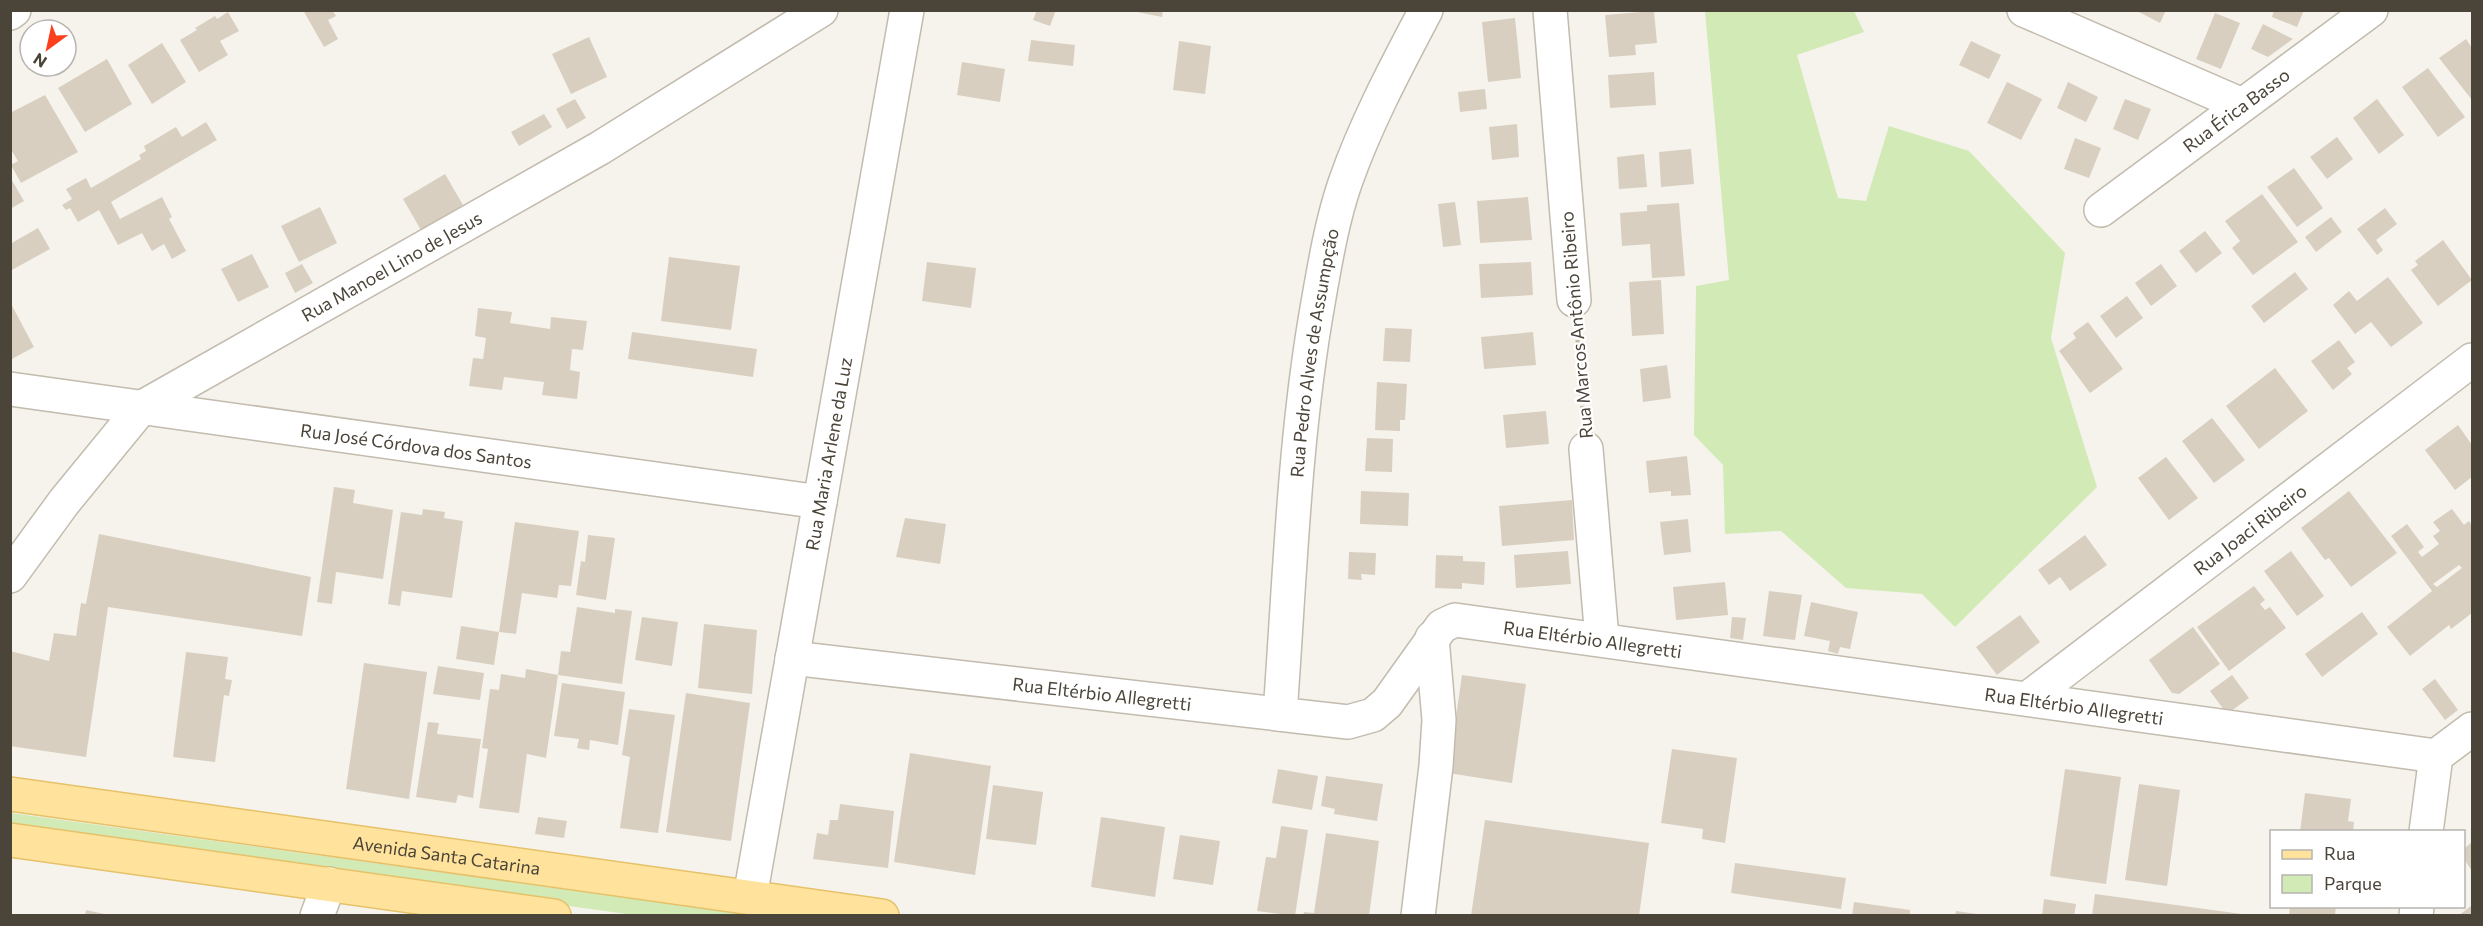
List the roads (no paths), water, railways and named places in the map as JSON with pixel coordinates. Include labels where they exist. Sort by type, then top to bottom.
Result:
[{"type":"main road","name":"Avenida Santa Catarina","points":[[10,794],[882,915]]},
{"type":"main road","points":[[10,840],[554,915]]},
{"type":"street","name":"Rua Manoel Lino de Jesus","points":[[10,576],[64,502],[141,408],[600,148],[821,10]]},
{"type":"street","name":"Rua Maria Arlene da Luz","points":[[750,897],[907,10]]},
{"type":"street","name":"Rua Pedro Alves de Assumpção","points":[[1280,714],[1300,443],[1310,348],[1325,265],[1344,185],[1372,112],[1426,10]]},
{"type":"street","name":"Rua Marcos Antônio Ribeiro","points":[[1550,10],[1574,300]]},
{"type":"street","points":[[2024,10],[2242,105]]},
{"type":"street","name":"Rua Érica Basso","points":[[2101,210],[2371,10]]},
{"type":"street","name":"Rua Joaci Ribeiro","points":[[2027,699],[2472,360]]},
{"type":"street","name":"Rua José Córdova dos Santos","points":[[10,389],[820,502]]},
{"type":"street","name":"Rua Marcos Antônio Ribeiro","points":[[1586,450],[1602,639]]},
{"type":"street","name":"Rua Eltérbio Allegretti","points":[[792,658],[1348,722],[1373,715],[1387,703],[1432,638],[1442,626],[1455,620],[2436,756]]},
{"type":"street","points":[[1418,915],[1436,766],[1439,720],[1432,638]]},
{"type":"street","points":[[2426,830],[2436,756],[2472,729]]},
{"type":"street","points":[[317,915],[329,884]]}]
